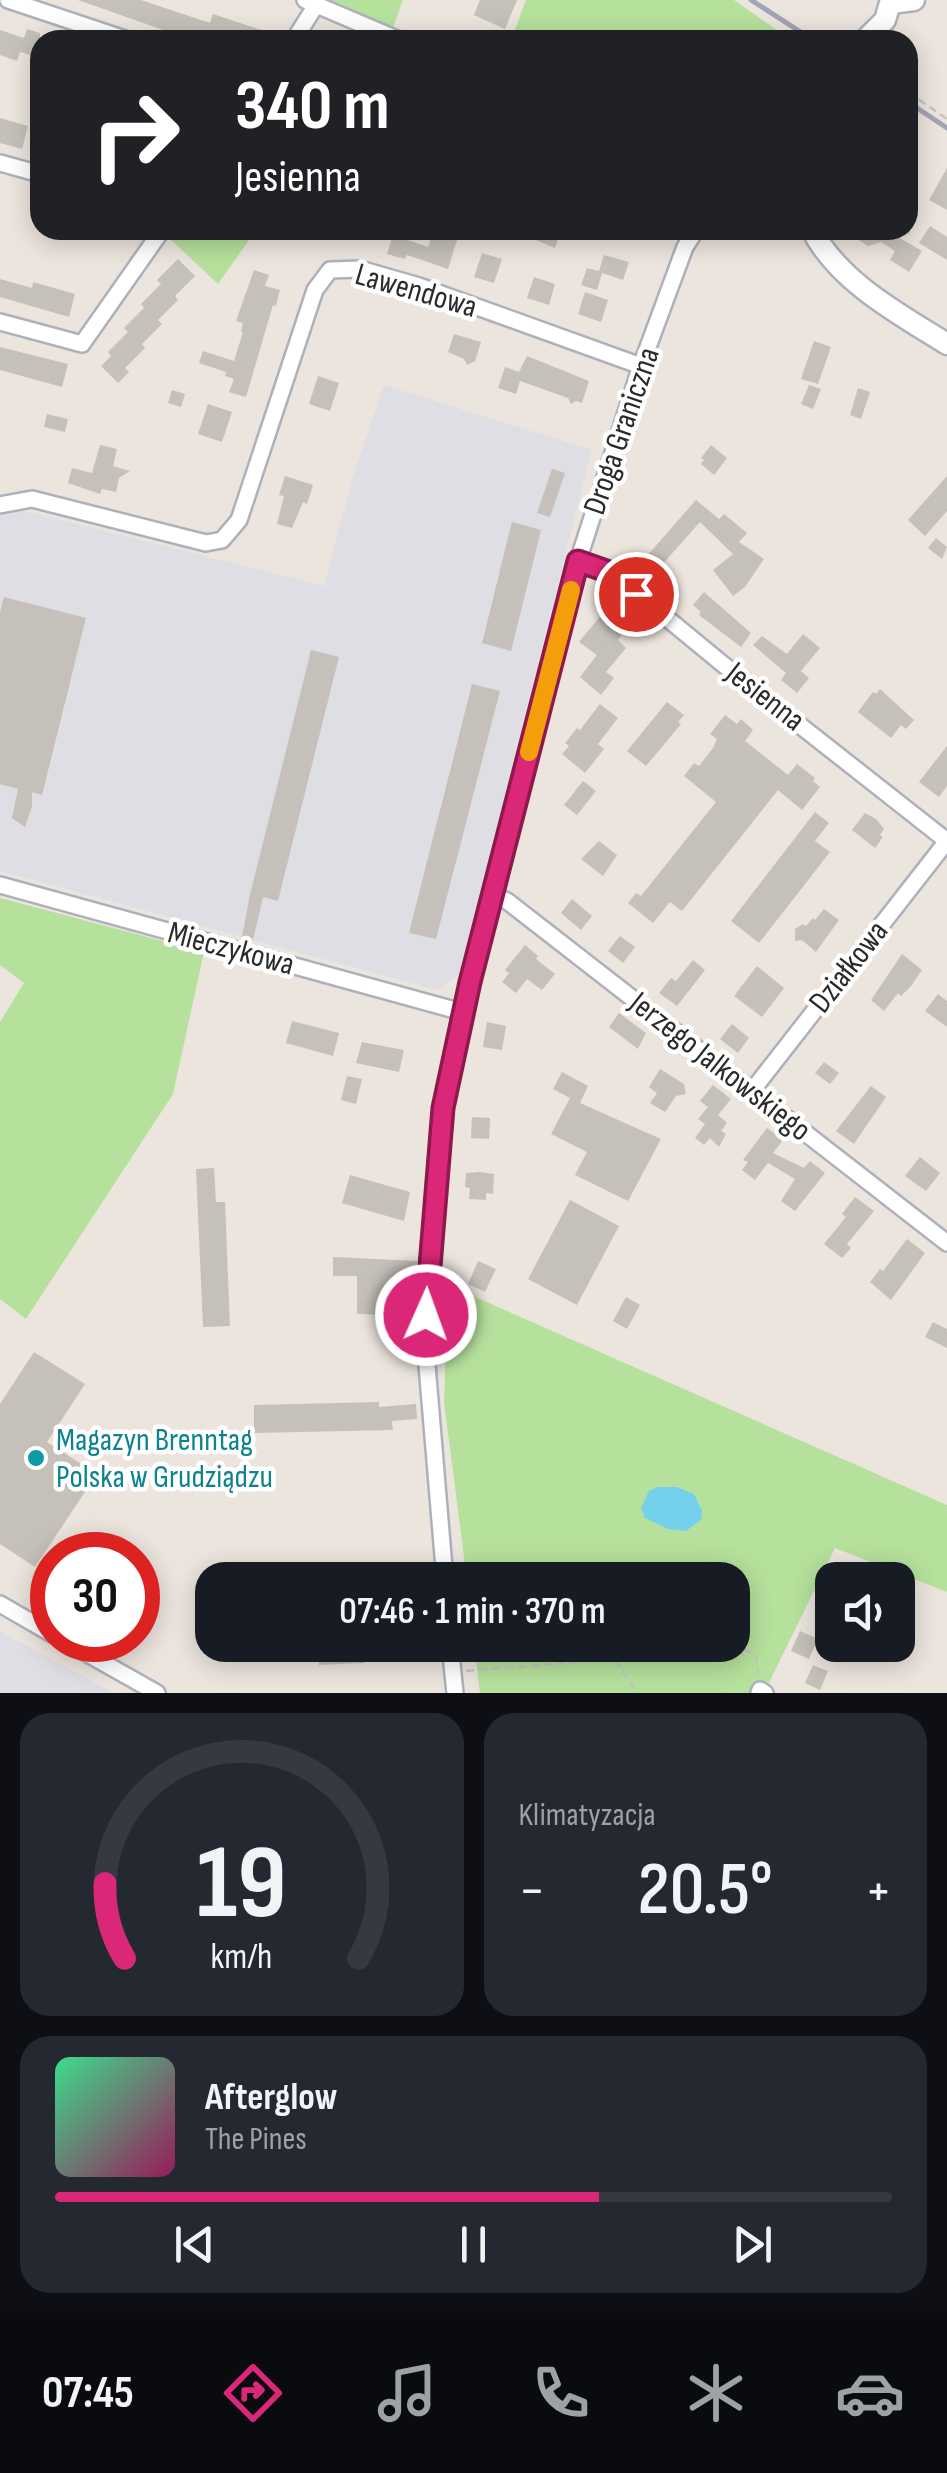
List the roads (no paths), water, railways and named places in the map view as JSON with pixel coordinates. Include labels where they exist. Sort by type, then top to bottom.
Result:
[{"type":"street","points":[[8,0],[98,30]]},
{"type":"street","points":[[874,30],[884,20],[891,1],[914,0]]},
{"type":"street","points":[[298,30],[310,2],[375,30]]},
{"type":"street","points":[[0,163],[30,171]]},
{"type":"street","points":[[0,322],[82,344],[155,240]]},
{"type":"street","name":"Droga Graniczna","points":[[443,1562],[426,1353],[443,1108],[462,1012],[578,561],[641,366],[689,240]]},
{"type":"street","points":[[818,240],[860,285],[947,344]]},
{"type":"street","name":"Lawendowa","points":[[0,504],[32,500],[206,543],[222,540],[239,520],[315,290],[330,270],[360,269],[419,286],[641,366]]},
{"type":"street","name":"Jesienna","points":[[578,561],[612,573],[947,841]]},
{"type":"street","name":"Działkowa","points":[[751,1092],[947,841]]},
{"type":"street","name":"Mieczykowa","points":[[0,884],[462,1012]]},
{"type":"street","name":"Jerzego Jalkowskiego","points":[[492,894],[507,900],[947,1243]]},
{"type":"street","points":[[0,1604],[30,1621]]},
{"type":"street","points":[[102,1662],[157,1693]]},
{"type":"street","points":[[451,1662],[454,1693]]},
{"type":"water","points":[[677,1487],[694,1494],[702,1511],[701,1520],[686,1531],[668,1529],[645,1518],[641,1508],[649,1491]]},
{"type":"railway","points":[[751,0],[798,30]]},
{"type":"railway","points":[[918,109],[947,128]]},
{"type":"place","name":"Magazyn Brenntag Polska w Grudziądzu","points":[[36,1458]]}]
